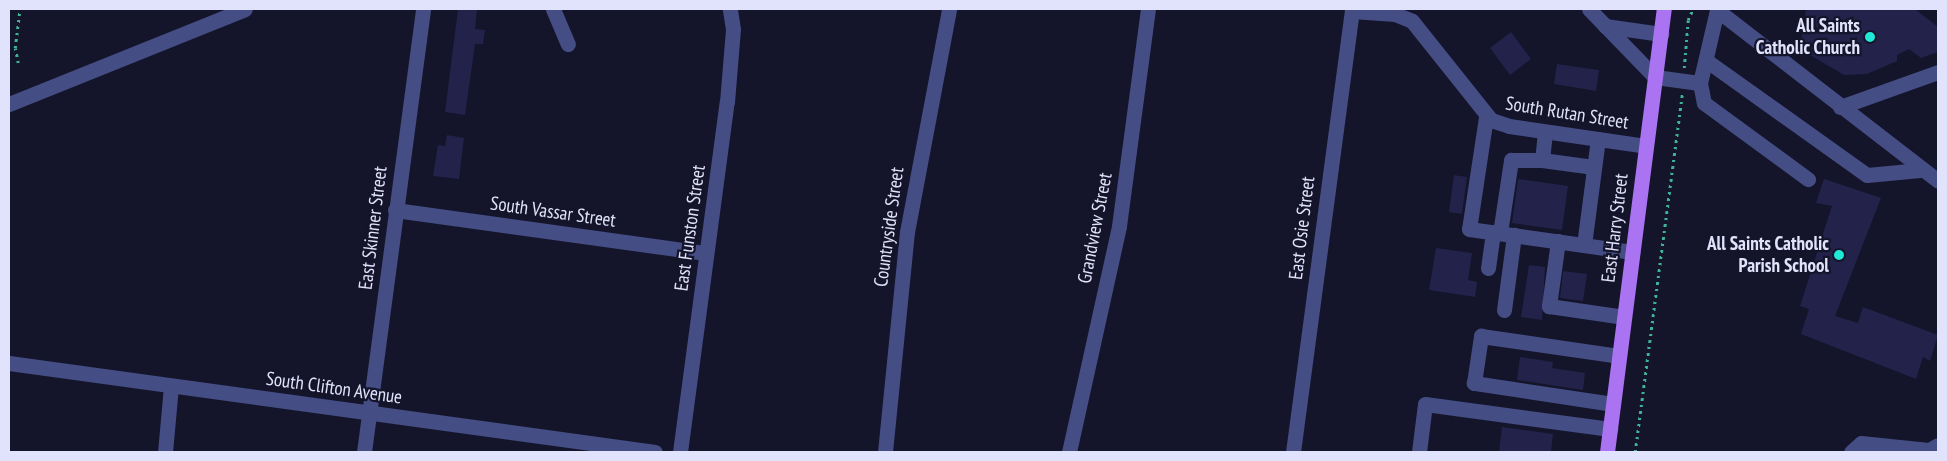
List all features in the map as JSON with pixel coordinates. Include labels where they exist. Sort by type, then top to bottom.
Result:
[{"type":"main road","name":"East Harry Street","points":[[1607,452],[1664,9]]},
{"type":"street","points":[[9,104],[245,9]]},
{"type":"street","name":"East Skinner Street","points":[[364,452],[423,9]]},
{"type":"street","points":[[553,9],[568,44]]},
{"type":"street","name":"East Funston Street","points":[[680,452],[727,102],[732,29],[730,9]]},
{"type":"street","name":"Countryside Street","points":[[885,452],[907,232],[949,9]]},
{"type":"street","name":"Grandview Street","points":[[1069,452],[1119,226],[1148,9]]},
{"type":"street","points":[[1588,9],[1655,77],[1693,82]]},
{"type":"street","points":[[1693,82],[1707,61],[1716,9],[1920,170],[1938,181]]},
{"type":"street","name":"South Rutan Street","points":[[1352,10],[1395,14],[1412,21],[1486,117],[1509,126],[1646,146]]},
{"type":"street","name":"East Osie Street","points":[[1293,452],[1352,10]]},
{"type":"street","points":[[1605,26],[1661,34]]},
{"type":"street","points":[[1707,61],[1867,175],[1920,170]]},
{"type":"street","points":[[1840,108],[1938,72]]},
{"type":"street","points":[[1693,82],[1704,103],[1808,179]]},
{"type":"street","points":[[1486,117],[1469,229],[1632,252]]},
{"type":"street","points":[[1542,160],[1545,132]]},
{"type":"street","points":[[1584,245],[1598,139]]},
{"type":"street","points":[[1504,310],[1502,234],[1511,160],[1542,160],[1594,167]]},
{"type":"street","name":"South Vassar Street","points":[[395,210],[706,253]]},
{"type":"street","points":[[1488,268],[1502,234]]},
{"type":"street","points":[[1558,241],[1549,306],[1624,318]]},
{"type":"street","points":[[1613,404],[1474,383],[1481,336],[1619,356]]},
{"type":"street","name":"South Clifton Avenue","points":[[9,363],[369,413],[551,445],[654,452]]},
{"type":"street","points":[[165,452],[171,386]]},
{"type":"street","points":[[1419,452],[1425,404],[1610,429]]},
{"type":"street","points":[[1851,452],[1861,443],[1930,450],[1938,444]]},
{"type":"path","points":[[18,63],[15,48],[20,9]]},
{"type":"path","points":[[1635,452],[1679,104],[1693,82],[1688,20],[1693,9]]},
{"type":"building","points":[[458,9],[477,9],[475,29],[485,30],[483,44],[475,44],[465,115],[445,112]]},
{"type":"building","name":"All Saints Catholic Church","points":[[1806,9],[1915,9],[1938,27],[1938,52],[1921,58],[1909,49],[1897,55],[1897,61],[1867,74],[1844,75],[1800,49]]},
{"type":"building","points":[[1511,32],[1531,59],[1510,75],[1490,48]]},
{"type":"building","points":[[1557,64],[1599,70],[1596,91],[1554,84]]},
{"type":"building","points":[[447,135],[464,138],[459,179],[433,176],[438,145],[445,146]]},
{"type":"building","points":[[1454,175],[1467,177],[1462,214],[1449,212]]},
{"type":"building","points":[[1518,179],[1568,186],[1562,230],[1512,223]]},
{"type":"building","name":"All Saints Catholic Parish School","points":[[1824,179],[1881,198],[1835,316],[1858,323],[1863,307],[1938,335],[1930,361],[1923,357],[1916,379],[1801,334],[1809,309],[1800,306],[1832,206],[1816,203]]},
{"type":"building","points":[[1436,248],[1472,253],[1468,280],[1477,282],[1475,297],[1429,290]]},
{"type":"building","points":[[1529,265],[1545,267],[1542,320],[1521,317]]},
{"type":"building","points":[[1563,271],[1587,274],[1583,301],[1560,298]]},
{"type":"building","points":[[1520,357],[1553,362],[1552,368],[1585,373],[1583,390],[1517,380]]},
{"type":"building","points":[[1502,427],[1553,434],[1551,452],[1499,451]]},
{"type":"place","name":"All Saints Catholic Church","points":[[1870,37]]},
{"type":"place","name":"All Saints Catholic Parish School","points":[[1839,255]]}]
